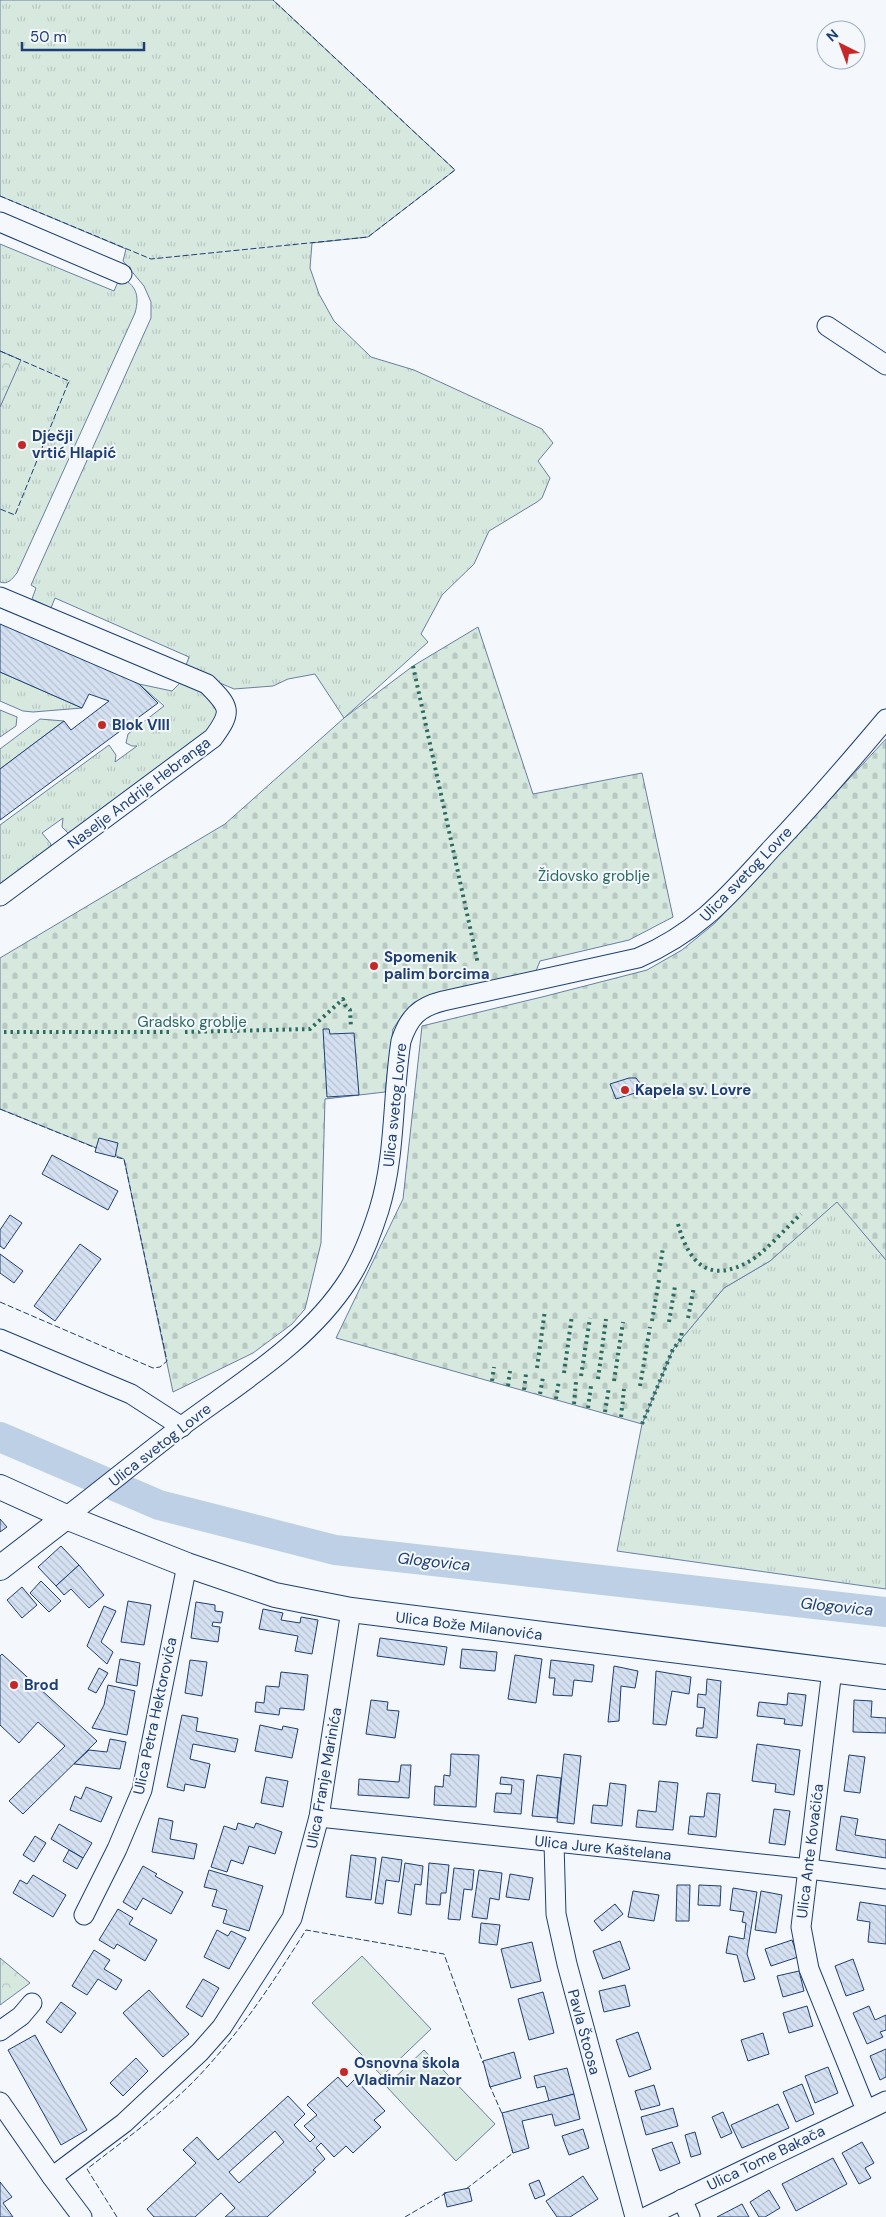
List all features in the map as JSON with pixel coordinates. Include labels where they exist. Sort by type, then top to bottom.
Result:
[{"type":"main road","name":"Ulica Bože Milanovića","points":[[0,1487],[66,1517],[187,1566],[275,1594],[351,1610],[886,1677]]},
{"type":"main road","points":[[0,1568],[66,1517]]},
{"type":"street","points":[[0,222],[122,274]]},
{"type":"street","points":[[827,326],[886,365]]},
{"type":"street","name":"Naselje Andrije Hebranga","points":[[0,597],[207,684],[222,699],[227,710],[226,721],[213,738],[0,896]]},
{"type":"street","name":"Ulica svetog Lovre","points":[[66,1517],[284,1351],[335,1300],[350,1278],[379,1211],[390,1169],[401,1041],[406,1026],[414,1016],[428,1005],[443,1000],[638,958],[665,947],[688,932],[722,902],[815,802],[886,719]]},
{"type":"street","points":[[0,1339],[131,1394],[182,1427]]},
{"type":"street","name":"Ulica Petra Hektorovića","points":[[84,1915],[117,1849],[142,1790],[187,1566]]},
{"type":"street","name":"Ulica Franje Marinića","points":[[52,2177],[124,2123],[200,2052],[222,2027],[292,1918],[319,1817],[351,1610]]},
{"type":"street","name":"Ulica Ante Kovačića","points":[[832,1670],[801,1927],[809,1969],[866,2110]]},
{"type":"street","name":"Ulica Jure Kaštelana","points":[[319,1817],[809,1869],[886,1879]]},
{"type":"street","name":"Pavla Štoosa","points":[[554,1843],[556,1914],[567,1964],[635,2217]]},
{"type":"street","points":[[0,2031],[21,2016],[32,2003]]},
{"type":"street","name":"Ulica Tome Bakača","points":[[646,2217],[886,2101]]},
{"type":"street","points":[[0,2102],[82,2217]]},
{"type":"street","points":[[682,2198],[690,2217]]},
{"type":"green space","points":[[0,0],[273,0],[455,170],[368,237],[312,243],[310,268],[319,294],[334,321],[371,357],[414,370],[542,429],[553,443],[538,461],[550,478],[542,498],[489,531],[474,564],[442,595],[421,634],[428,642],[344,718],[315,674],[288,679],[273,686],[234,689],[185,668],[189,657],[55,598],[51,608],[32,599],[36,588],[31,585],[151,318],[151,302],[144,286],[123,261],[126,249],[0,196]]},
{"type":"green space","points":[[0,244],[114,291],[120,277],[130,283],[137,296],[135,313],[17,573],[10,581],[5,583],[0,582],[0,407],[20,360],[0,351]]},
{"type":"green space","points":[[0,351],[21,360],[0,407]]},
{"type":"green space","name":"Gradsko groblje","points":[[478,627],[533,794],[642,773],[673,917],[629,940],[540,961],[536,971],[433,994],[417,1002],[403,1014],[393,1029],[385,1092],[325,1099],[321,1243],[305,1309],[292,1324],[253,1353],[173,1392],[124,1159],[0,1109],[0,958],[225,824],[344,718],[413,666]]},
{"type":"green space","points":[[0,672],[82,708],[33,712],[23,711],[0,701]]},
{"type":"green space","points":[[181,682],[204,693],[214,703],[216,718],[213,727],[69,834],[62,827],[63,818],[42,833],[51,844],[50,848],[0,888],[0,825],[109,745],[116,755],[115,762],[137,746],[126,743],[128,734],[164,706],[139,684],[172,691]]},
{"type":"green space","points":[[0,710],[17,717],[16,726],[0,737]]},
{"type":"green space","points":[[40,719],[64,721],[0,769],[0,749]]},
{"type":"green space","points":[[886,739],[886,1260],[837,1202],[770,1261],[724,1288],[673,1349],[642,1424],[336,1338],[403,1199],[422,1026],[647,970],[682,950],[715,923]]},
{"type":"green space","points":[[837,1201],[886,1260],[886,1589],[617,1551],[642,1424],[673,1349],[724,1288],[770,1261]]},
{"type":"green space","points":[[362,1956],[431,2029],[382,2076],[312,2003]]},
{"type":"green space","points":[[0,1958],[30,1983],[0,2005]]},
{"type":"green space","points":[[424,2050],[495,2124],[456,2161],[386,2086]]},
{"type":"building","name":"Blok VIII","points":[[0,624],[139,684],[158,703],[0,820],[0,769],[64,721],[71,730],[109,701],[89,694],[82,708],[0,672]]},
{"type":"building","points":[[323,1029],[329,1029],[330,1034],[354,1033],[359,1095],[327,1097]]},
{"type":"building","name":"Kapela sv. Lovre","points":[[629,1078],[636,1078],[640,1083],[639,1088],[635,1093],[616,1099],[610,1084]]},
{"type":"building","points":[[99,1138],[118,1143],[115,1157],[95,1152]]},
{"type":"building","points":[[52,1155],[118,1191],[108,1210],[42,1174]]},
{"type":"building","points":[[10,1215],[22,1223],[4,1249],[0,1246],[0,1230]]},
{"type":"building","points":[[80,1244],[101,1259],[55,1321],[34,1306]]},
{"type":"building","points":[[0,1254],[23,1271],[14,1283],[0,1273]]},
{"type":"building","points":[[0,1519],[7,1527],[0,1532]]},
{"type":"building","points":[[61,1546],[79,1565],[56,1586],[38,1567]]},
{"type":"building","points":[[79,1565],[104,1595],[89,1608],[71,1589],[64,1595],[56,1586]]},
{"type":"building","points":[[41,1581],[61,1601],[49,1612],[30,1593]]},
{"type":"building","points":[[22,1587],[37,1605],[22,1618],[7,1600]]},
{"type":"building","points":[[128,1601],[151,1605],[144,1645],[121,1642]]},
{"type":"building","points":[[196,1602],[215,1605],[215,1611],[223,1612],[221,1623],[213,1622],[212,1626],[220,1627],[218,1642],[191,1638]]},
{"type":"building","points":[[104,1606],[116,1611],[101,1642],[113,1652],[107,1664],[87,1646]]},
{"type":"building","points":[[263,1609],[283,1613],[281,1620],[300,1623],[301,1617],[318,1620],[312,1654],[295,1651],[298,1636],[259,1629]]},
{"type":"building","points":[[380,1638],[447,1647],[444,1665],[377,1656]]},
{"type":"building","points":[[462,1649],[497,1652],[495,1671],[460,1668]]},
{"type":"building","points":[[2,1654],[97,1741],[23,1814],[9,1801],[65,1746],[38,1722],[19,1743],[0,1725],[0,1656]]},
{"type":"building","points":[[515,1655],[542,1659],[536,1703],[508,1699]]},
{"type":"building","points":[[120,1659],[140,1663],[137,1686],[116,1682]]},
{"type":"building","points":[[190,1660],[207,1662],[202,1696],[185,1693]]},
{"type":"building","points":[[551,1660],[594,1665],[592,1682],[574,1680],[572,1696],[553,1695],[555,1678],[549,1678]]},
{"type":"building","points":[[614,1666],[638,1671],[635,1688],[621,1686],[619,1721],[608,1722]]},
{"type":"building","points":[[99,1668],[108,1673],[96,1693],[88,1689]]},
{"type":"building","points":[[656,1671],[691,1677],[689,1694],[672,1691],[666,1725],[653,1724]]},
{"type":"building","points":[[281,1672],[308,1675],[304,1710],[280,1708],[279,1715],[255,1712],[256,1702],[264,1703],[266,1686],[279,1687]]},
{"type":"building","points":[[707,1679],[721,1681],[717,1738],[696,1736],[697,1728],[703,1728],[705,1708],[697,1707],[698,1694],[706,1695]]},
{"type":"building","points":[[108,1685],[135,1691],[127,1735],[92,1728],[104,1705]]},
{"type":"building","points":[[788,1693],[806,1695],[802,1726],[784,1724],[785,1719],[757,1716],[759,1702],[787,1705]]},
{"type":"building","points":[[371,1700],[388,1702],[387,1710],[399,1711],[395,1738],[366,1734]]},
{"type":"building","points":[[854,1700],[872,1701],[871,1717],[886,1718],[886,1733],[853,1732]]},
{"type":"building","points":[[182,1715],[198,1718],[196,1731],[238,1739],[235,1752],[193,1744],[190,1759],[210,1764],[205,1788],[185,1784],[184,1791],[167,1787]]},
{"type":"building","points":[[260,1725],[282,1730],[283,1726],[298,1729],[292,1758],[255,1751]]},
{"type":"building","points":[[110,1739],[126,1742],[120,1769],[74,1764],[89,1750],[107,1752]]},
{"type":"building","points":[[757,1744],[800,1750],[794,1795],[775,1792],[776,1784],[752,1781]]},
{"type":"building","points":[[451,1754],[479,1755],[476,1807],[434,1805],[435,1786],[443,1787],[444,1775],[450,1776]]},
{"type":"building","points":[[564,1754],[581,1756],[574,1824],[557,1822]]},
{"type":"building","points":[[849,1755],[865,1757],[860,1793],[844,1791]]},
{"type":"building","points":[[401,1765],[411,1765],[409,1798],[358,1795],[359,1779],[399,1782]]},
{"type":"building","points":[[537,1775],[561,1778],[557,1818],[532,1816]]},
{"type":"building","points":[[266,1777],[288,1781],[283,1807],[261,1803]]},
{"type":"building","points":[[501,1777],[524,1780],[521,1814],[494,1812],[496,1793],[511,1794],[512,1785],[500,1784]]},
{"type":"building","points":[[659,1781],[678,1783],[673,1830],[636,1827],[638,1810],[656,1812]]},
{"type":"building","points":[[610,1783],[626,1785],[622,1826],[591,1823],[593,1805],[607,1806]]},
{"type":"building","points":[[86,1787],[112,1797],[101,1822],[70,1810],[75,1796],[81,1799]]},
{"type":"building","points":[[707,1793],[720,1794],[716,1837],[688,1834],[690,1816],[704,1817]]},
{"type":"building","points":[[774,1809],[790,1811],[785,1845],[769,1843]]},
{"type":"building","points":[[841,1816],[858,1819],[855,1835],[886,1840],[886,1858],[836,1850]]},
{"type":"building","points":[[159,1818],[173,1821],[170,1839],[197,1844],[194,1859],[152,1852]]},
{"type":"building","points":[[238,1823],[254,1828],[256,1823],[282,1832],[275,1854],[249,1846],[243,1864],[231,1860],[227,1872],[211,1867],[224,1826],[236,1830]]},
{"type":"building","points":[[59,1824],[92,1843],[83,1858],[51,1839]]},
{"type":"building","points":[[35,1836],[46,1843],[34,1862],[23,1855]]},
{"type":"building","points":[[69,1850],[83,1858],[77,1869],[63,1861]]},
{"type":"building","points":[[351,1855],[376,1858],[371,1900],[346,1897]]},
{"type":"building","points":[[382,1857],[402,1860],[399,1882],[386,1880],[383,1904],[375,1903]]},
{"type":"building","points":[[405,1863],[423,1866],[421,1885],[415,1884],[411,1915],[398,1913]]},
{"type":"building","points":[[429,1863],[449,1865],[446,1893],[441,1893],[440,1905],[426,1904]]},
{"type":"building","points":[[143,1866],[157,1874],[155,1876],[183,1892],[171,1914],[143,1898],[136,1910],[123,1902]]},
{"type":"building","points":[[454,1868],[474,1870],[472,1890],[464,1889],[460,1920],[448,1919]]},
{"type":"building","points":[[209,1870],[263,1886],[249,1931],[223,1923],[227,1910],[212,1906],[217,1890],[204,1887]]},
{"type":"building","points":[[479,1870],[502,1873],[499,1900],[490,1898],[487,1919],[472,1917]]},
{"type":"building","points":[[510,1874],[533,1878],[529,1900],[506,1897]]},
{"type":"building","points":[[33,1875],[66,1895],[53,1917],[13,1893],[20,1880],[27,1884]]},
{"type":"building","points":[[677,1885],[690,1885],[689,1921],[676,1921]]},
{"type":"building","points":[[699,1885],[721,1886],[720,1906],[698,1905]]},
{"type":"building","points":[[733,1888],[757,1892],[747,1954],[755,1979],[744,1982],[737,1955],[726,1953],[729,1936],[744,1939],[746,1923],[742,1922],[744,1912],[730,1910]]},
{"type":"building","points":[[633,1891],[659,1895],[654,1921],[628,1917]]},
{"type":"building","points":[[761,1891],[782,1895],[776,1933],[755,1930]]},
{"type":"building","points":[[860,1902],[886,1906],[886,1944],[868,1942],[870,1922],[857,1920]]},
{"type":"building","points":[[615,1904],[623,1914],[602,1931],[594,1921]]},
{"type":"building","points":[[118,1909],[133,1918],[129,1924],[157,1940],[145,1961],[117,1944],[114,1949],[99,1940]]},
{"type":"building","points":[[481,1923],[500,1925],[497,1945],[479,1943]]},
{"type":"building","points":[[217,1930],[228,1936],[231,1931],[246,1938],[229,1969],[204,1957]]},
{"type":"building","points":[[792,1940],[798,1957],[771,1966],[765,1949]]},
{"type":"building","points":[[620,1941],[630,1969],[603,1979],[593,1951]]},
{"type":"building","points":[[532,1942],[541,1981],[511,1988],[501,1949]]},
{"type":"building","points":[[94,1950],[110,1960],[104,1969],[122,1980],[116,1990],[98,1979],[87,1995],[72,1986]]},
{"type":"building","points":[[853,1959],[864,1990],[846,1996],[835,1966]]},
{"type":"building","points":[[799,1971],[804,1991],[783,1997],[777,1976]]},
{"type":"building","points":[[203,1979],[219,1988],[202,2017],[186,2007]]},
{"type":"building","points":[[625,1985],[630,2006],[604,2012],[599,1991]]},
{"type":"building","points":[[149,1990],[189,2034],[163,2057],[123,2013]]},
{"type":"building","points":[[543,1992],[554,2033],[529,2040],[518,1999]]},
{"type":"building","points":[[61,2002],[76,2013],[61,2033],[46,2022]]},
{"type":"building","points":[[807,2006],[813,2026],[789,2033],[783,2013]]},
{"type":"building","points":[[869,2006],[875,2020],[886,2015],[886,2030],[880,2032],[883,2037],[867,2044],[853,2013]]},
{"type":"building","points":[[638,2032],[651,2069],[629,2077],[616,2040]]},
{"type":"building","points":[[763,2033],[769,2054],[748,2061],[741,2040]]},
{"type":"building","points":[[35,2035],[87,2130],[61,2145],[8,2050]]},
{"type":"building","points":[[886,2049],[886,2077],[880,2080],[870,2056]]},
{"type":"building","points":[[514,2052],[521,2078],[490,2087],[483,2061]]},
{"type":"building","points":[[136,2058],[148,2071],[123,2096],[110,2083]]},
{"type":"building","points":[[828,2067],[838,2093],[815,2103],[805,2076]]},
{"type":"building","points":[[567,2068],[574,2094],[549,2101],[545,2086],[537,2088],[534,2076]]},
{"type":"building","points":[[338,2077],[347,2087],[355,2079],[385,2111],[374,2120],[381,2127],[353,2153],[346,2146],[334,2157],[321,2143],[316,2148],[325,2159],[313,2170],[316,2172],[267,2217],[225,2217],[235,2208],[221,2193],[195,2217],[154,2217],[147,2209],[196,2163],[183,2150],[197,2137],[218,2160],[288,2096],[305,2114],[294,2125],[310,2142],[315,2137],[304,2126],[317,2115],[307,2105]],"holes":[[[275,2131],[284,2142],[239,2183],[229,2172]]]},
{"type":"building","points":[[802,2084],[814,2114],[796,2122],[783,2092]]},
{"type":"building","points":[[654,2085],[660,2105],[641,2110],[635,2091]]},
{"type":"building","points":[[574,2094],[580,2119],[555,2126],[552,2114],[522,2121],[529,2148],[513,2153],[502,2113]]},
{"type":"building","points":[[778,2104],[789,2128],[742,2148],[731,2125]]},
{"type":"building","points":[[673,2108],[678,2126],[646,2135],[641,2117]]},
{"type":"building","points":[[723,2112],[732,2133],[721,2138],[712,2117]]},
{"type":"building","points":[[583,2129],[589,2148],[569,2155],[562,2136]]},
{"type":"building","points":[[695,2132],[701,2154],[691,2157],[685,2135]]},
{"type":"building","points":[[672,2142],[680,2163],[660,2171],[652,2149]]},
{"type":"building","points":[[862,2142],[874,2163],[865,2168],[871,2178],[859,2184],[842,2153]]},
{"type":"building","points":[[833,2158],[847,2184],[796,2211],[782,2184]]},
{"type":"building","points":[[583,2176],[598,2199],[570,2217],[557,2217],[546,2201]]},
{"type":"building","points":[[539,2180],[545,2195],[535,2199],[529,2184]]},
{"type":"building","points":[[0,2182],[12,2197],[3,2203],[13,2217],[0,2217]]},
{"type":"building","points":[[469,2188],[472,2201],[447,2207],[444,2193]]},
{"type":"building","points":[[769,2190],[780,2208],[765,2217],[759,2217],[750,2202]]},
{"type":"building","points":[[742,2204],[749,2217],[717,2217]]},
{"type":"waterway","name":"Glogovica","points":[[0,1437],[159,1505],[335,1550],[886,1612]]},
{"type":"hedge","points":[[413,666],[478,964]]},
{"type":"hedge","points":[[185,1032],[310,1029],[343,999],[345,1005],[350,1010],[351,1028]]},
{"type":"hedge","points":[[4,1032],[173,1032]]},
{"type":"hedge","points":[[678,1224],[688,1250],[695,1259],[703,1266],[712,1270],[723,1271],[736,1268],[756,1257],[801,1214]]},
{"type":"hedge","points":[[659,1272],[663,1248]]},
{"type":"hedge","points":[[652,1321],[659,1280]]},
{"type":"hedge","points":[[669,1322],[675,1286]]},
{"type":"hedge","points":[[688,1318],[694,1287]]},
{"type":"hedge","points":[[537,1368],[545,1310]]},
{"type":"hedge","points":[[564,1373],[572,1315]]},
{"type":"hedge","points":[[581,1376],[590,1318]]},
{"type":"hedge","points":[[598,1379],[606,1319]]},
{"type":"hedge","points":[[614,1381],[623,1322]]},
{"type":"hedge","points":[[640,1386],[650,1327]]},
{"type":"hedge","points":[[642,1424],[673,1349],[681,1339],[682,1331]]},
{"type":"hedge","points":[[492,1381],[494,1367]]},
{"type":"hedge","points":[[508,1386],[510,1371]]},
{"type":"hedge","points":[[524,1390],[526,1374]]},
{"type":"hedge","points":[[540,1394],[543,1377]]},
{"type":"hedge","points":[[556,1399],[559,1380]]},
{"type":"hedge","points":[[574,1404],[576,1382]]},
{"type":"hedge","points":[[588,1408],[591,1386]]},
{"type":"hedge","points":[[605,1412],[609,1387]]},
{"type":"hedge","points":[[621,1417],[624,1389]]},
{"type":"fence","points":[[0,196],[151,259],[368,237],[455,170],[273,0]]},
{"type":"fence","points":[[0,351],[69,381],[15,515],[0,509]]},
{"type":"fence","points":[[0,1109],[96,1148]]},
{"type":"fence","points":[[0,1302],[153,1368],[160,1367],[167,1361],[124,1159],[115,1157]]},
{"type":"fence","points":[[117,2217],[87,2169],[142,2127],[193,2082],[240,2028],[306,1930],[444,1954],[483,2063]]},
{"type":"fence","points":[[489,2084],[503,2116]]},
{"type":"fence","points":[[466,2189],[513,2153],[512,2150]]},
{"type":"fence","points":[[405,2217],[446,2193]]},
{"type":"place","name":"Dječji vrtić Hlapić","points":[[22,445]]},
{"type":"place","name":"Blok VIII","points":[[102,725]]},
{"type":"place","name":"Spomenik palim borcima","points":[[374,966]]},
{"type":"place","name":"Kapela sv. Lovre","points":[[625,1090]]},
{"type":"place","name":"Brod","points":[[14,1685]]},
{"type":"place","name":"Osnovna škola Vladimir Nazor","points":[[344,2072]]},
{"type":"park label","name":"Židovsko groblje","points":[[594,876]]}]
